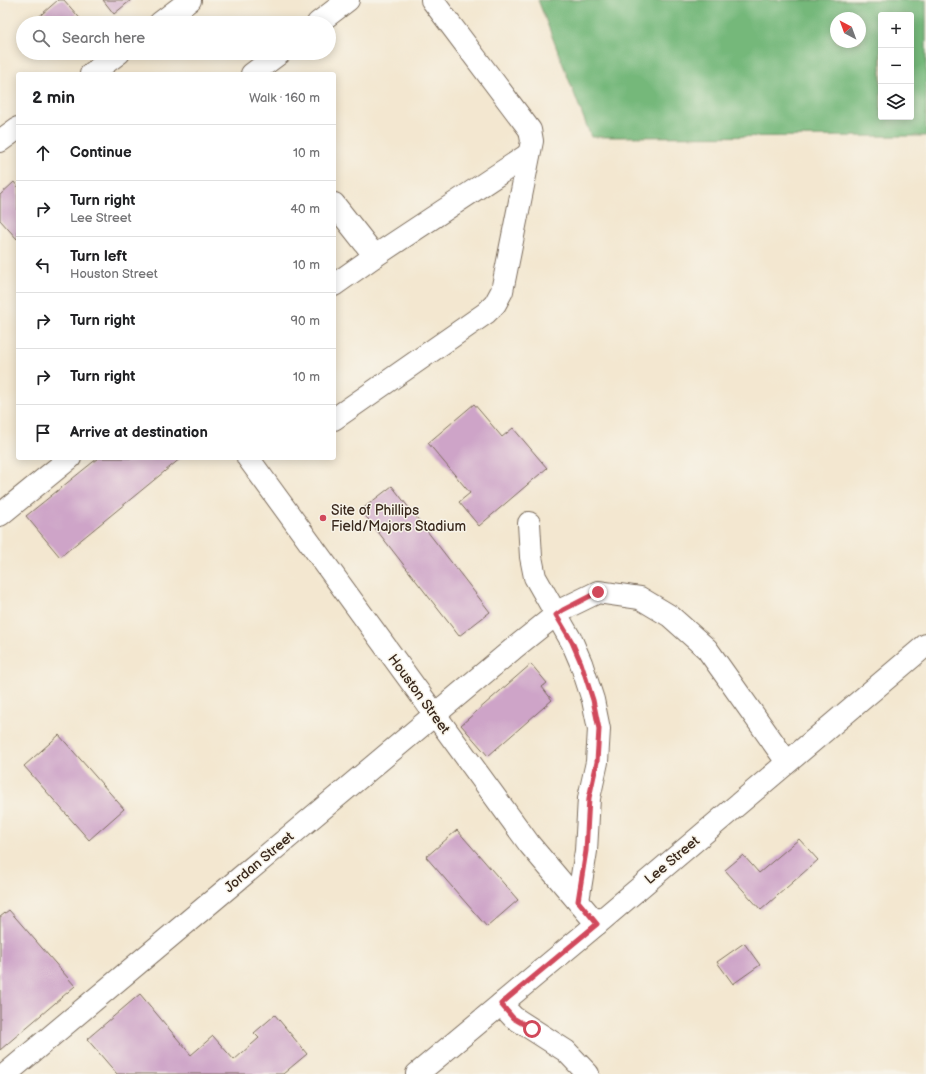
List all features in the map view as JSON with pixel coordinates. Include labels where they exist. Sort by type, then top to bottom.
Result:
[{"type":"street","points":[[169,16],[190,0]]},
{"type":"street","points":[[327,16],[348,0]]},
{"type":"street","points":[[336,418],[480,317],[495,304],[502,291],[532,141],[530,130],[432,0]]},
{"type":"street","points":[[94,72],[110,60]]},
{"type":"street","points":[[255,72],[271,60]]},
{"type":"street","points":[[336,284],[529,154]]},
{"type":"street","points":[[336,207],[375,256]]},
{"type":"street","points":[[0,514],[68,460]]},
{"type":"street","name":"Houston Street","points":[[249,460],[530,845],[597,924]]},
{"type":"street","points":[[529,523],[531,557],[535,577],[572,642],[581,663],[593,700],[599,729],[597,762],[589,798],[586,851],[578,901]]},
{"type":"street","name":"Jordan Street","points":[[6,1074],[513,649],[563,610],[598,592],[640,598],[670,616],[708,649],[787,762]]},
{"type":"street","name":"Lee Street","points":[[417,1074],[597,924],[926,645]]},
{"type":"street","points":[[501,1004],[513,1018],[566,1051],[588,1074]]},
{"type":"green space","points":[[538,0],[926,0],[926,136],[591,137]]},
{"type":"building","points":[[58,0],[64,0],[78,16],[40,16]]},
{"type":"building","points":[[103,0],[131,0],[114,14]]},
{"type":"building","points":[[14,182],[16,184],[16,238],[0,220],[0,195]]},
{"type":"building","points":[[474,404],[502,437],[513,428],[547,468],[479,526],[459,502],[470,493],[428,443]]},
{"type":"building","points":[[96,460],[179,460],[60,557],[26,516]]},
{"type":"building","points":[[392,486],[490,612],[459,636],[361,510]]},
{"type":"building","points":[[531,664],[547,683],[542,687],[552,700],[488,756],[461,725]]},
{"type":"building","points":[[59,735],[124,809],[89,840],[24,766]]},
{"type":"building","points":[[457,830],[518,900],[487,927],[426,857]]},
{"type":"building","points":[[799,839],[818,860],[761,910],[725,870],[743,855],[759,873]]},
{"type":"building","points":[[9,910],[75,986],[0,1050],[0,917]]},
{"type":"building","points":[[744,943],[760,965],[733,984],[717,962]]},
{"type":"building","points":[[140,994],[191,1055],[213,1036],[234,1060],[259,1038],[254,1033],[275,1015],[307,1054],[283,1074],[117,1074],[87,1039]]},
{"type":"place","name":"Site of Phillips Field/Majors Stadium","points":[[323,518]]},
{"type":"route","points":[[532,1029],[513,1018],[501,1004],[597,924],[578,901],[586,851],[589,798],[597,762],[599,729],[593,700],[581,663],[572,642],[556,615],[598,592]]}]
